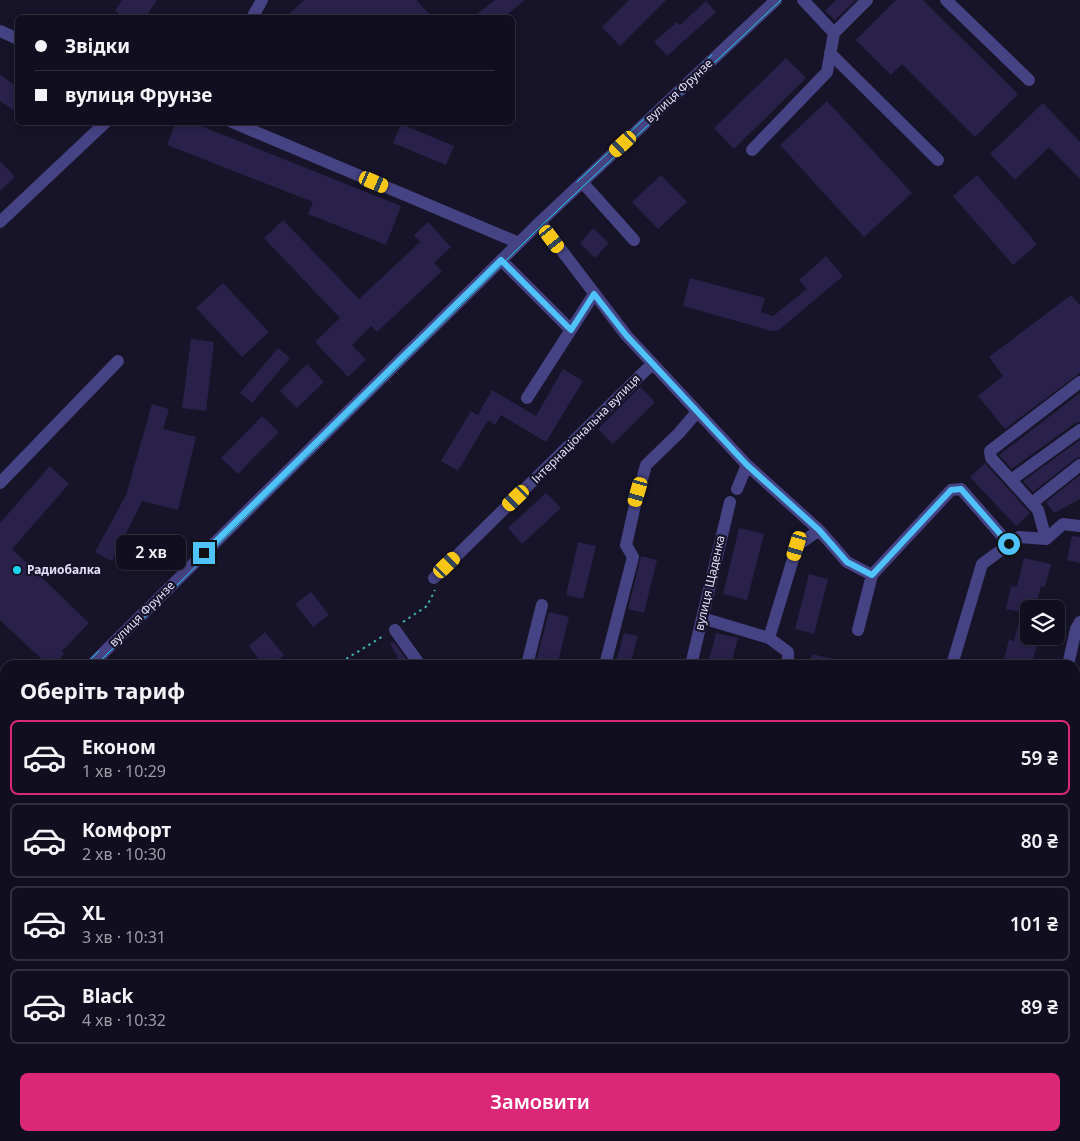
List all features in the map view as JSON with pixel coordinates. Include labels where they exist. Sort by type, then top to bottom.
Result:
[{"type":"street","points":[[254,15],[262,0]]},
{"type":"street","name":"вулиця Фрунзе","points":[[96,660],[540,222],[776,0]]},
{"type":"street","points":[[803,0],[834,33]]},
{"type":"street","points":[[752,150],[827,72],[834,33],[867,0]]},
{"type":"street","points":[[946,0],[1029,80]]},
{"type":"street","points":[[0,31],[15,38]]},
{"type":"street","points":[[830,53],[938,160]]},
{"type":"street","points":[[0,222],[103,125]]},
{"type":"street","points":[[239,125],[519,243]]},
{"type":"street","points":[[582,182],[634,240]]},
{"type":"street","points":[[540,222],[626,335],[697,412],[747,465],[819,530],[847,562],[872,575]]},
{"type":"street","points":[[501,260],[571,330]]},
{"type":"street","points":[[526,398],[594,294]]},
{"type":"street","points":[[0,483],[118,361]]},
{"type":"street","name":"Інтернаціональна вулиця","points":[[434,578],[652,364]]},
{"type":"street","points":[[1046,539],[1038,510],[991,458],[990,451],[1080,382]]},
{"type":"street","points":[[606,660],[633,557],[626,545],[646,465],[679,433],[697,412]]},
{"type":"street","points":[[1011,480],[1080,430]]},
{"type":"street","points":[[737,489],[747,465]]},
{"type":"street","points":[[1032,503],[1080,465]]},
{"type":"street","points":[[858,630],[872,575],[951,490],[961,489],[1009,544]]},
{"type":"street","name":"вулиця Щаденка","points":[[691,660],[730,502]]},
{"type":"street","points":[[953,660],[982,564],[1019,537],[1046,539],[1063,524],[1080,526]]},
{"type":"street","points":[[769,638],[797,546],[819,530]]},
{"type":"street","points":[[528,660],[542,605]]},
{"type":"street","points":[[702,618],[769,638],[788,652],[788,660]]},
{"type":"street","points":[[1073,660],[1076,629],[1080,622]]},
{"type":"street","points":[[395,630],[416,660]]},
{"type":"building","points":[[122,0],[157,0],[147,15],[121,15],[115,11]]},
{"type":"building","points":[[304,0],[416,0],[430,15],[288,15]]},
{"type":"building","points":[[495,0],[525,0],[507,15],[476,15]]},
{"type":"building","points":[[629,0],[666,0],[620,46],[602,27]]},
{"type":"building","points":[[836,0],[856,0],[835,20],[825,11]]},
{"type":"building","points":[[896,0],[923,0],[1018,94],[975,137],[902,64],[891,75],[856,40]]},
{"type":"building","points":[[706,1],[716,12],[667,56],[654,42],[677,22],[680,25]]},
{"type":"building","points":[[786,58],[806,78],[734,149],[714,128]]},
{"type":"building","points":[[0,75],[15,85],[15,111],[0,101]]},
{"type":"building","points":[[827,101],[912,193],[864,237],[780,145]]},
{"type":"building","points":[[1043,103],[1080,142],[1080,179],[1049,147],[1015,180],[990,154]]},
{"type":"building","points":[[175,125],[198,125],[401,206],[386,245],[308,214],[313,202],[167,145]]},
{"type":"building","points":[[401,125],[403,125],[454,146],[446,165],[393,143]]},
{"type":"building","points":[[0,161],[15,177],[0,191]]},
{"type":"building","points":[[661,175],[687,202],[658,229],[632,202]]},
{"type":"building","points":[[977,175],[1037,244],[1013,265],[953,196]]},
{"type":"building","points":[[283,220],[359,299],[420,242],[414,235],[428,222],[451,247],[434,263],[442,271],[377,332],[371,326],[352,345],[366,360],[348,377],[315,342],[340,318],[264,238]]},
{"type":"building","points":[[593,228],[609,243],[595,258],[580,243]]},
{"type":"building","points":[[826,256],[843,276],[779,330],[772,331],[683,306],[690,278],[765,298],[761,312],[773,316],[807,289],[799,280]]},
{"type":"building","points":[[223,283],[269,332],[242,357],[196,308]]},
{"type":"building","points":[[1071,295],[1080,305],[1080,373],[1005,429],[978,396],[1003,376],[989,357]]},
{"type":"building","points":[[191,339],[214,342],[206,411],[182,408]]},
{"type":"building","points":[[278,348],[290,358],[252,403],[240,393]]},
{"type":"building","points":[[307,364],[324,382],[297,408],[280,391]]},
{"type":"building","points":[[563,369],[583,381],[546,442],[501,415],[495,425],[488,420],[458,471],[441,461],[471,411],[478,415],[492,390],[536,416]]},
{"type":"building","points":[[640,387],[655,402],[613,444],[598,429]]},
{"type":"building","points":[[1080,393],[1080,422],[1075,423],[1012,469],[999,455]]},
{"type":"building","points":[[152,404],[169,409],[163,429],[196,437],[178,510],[142,501],[112,561],[95,552],[126,495]]},
{"type":"building","points":[[262,416],[279,432],[238,474],[221,458]]},
{"type":"building","points":[[1080,440],[1080,457],[1033,492],[1023,481]]},
{"type":"building","points":[[985,463],[1030,513],[1016,526],[970,477]]},
{"type":"building","name":"Радиобалка","points":[[50,466],[69,484],[12,549],[89,623],[62,651],[64,654],[59,660],[43,660],[0,620],[0,523]]},
{"type":"building","points":[[1080,475],[1080,499],[1054,513],[1046,502]]},
{"type":"building","points":[[546,493],[561,508],[522,544],[508,528]]},
{"type":"building","points":[[739,528],[764,534],[747,600],[723,594]]},
{"type":"building","points":[[1072,536],[1080,537],[1080,563],[1067,560]]},
{"type":"building","points":[[578,542],[596,546],[583,599],[566,595]]},
{"type":"building","points":[[641,556],[657,560],[644,613],[628,609]]},
{"type":"building","points":[[1024,558],[1051,564],[1045,587],[1041,586],[1037,600],[1020,600],[1020,612],[1006,609],[1011,586],[1017,587]]},
{"type":"building","points":[[809,574],[828,579],[814,634],[795,629]]},
{"type":"building","points":[[311,592],[329,615],[313,627],[295,604]]},
{"type":"building","points":[[549,612],[569,617],[558,660],[536,660]]},
{"type":"building","points":[[1020,616],[1020,645],[1037,645],[1033,660],[1004,660],[1009,640],[1014,641]]},
{"type":"building","points":[[265,632],[284,655],[278,660],[259,660],[249,646]]},
{"type":"building","points":[[624,633],[638,636],[631,660],[616,660]]},
{"type":"building","points":[[716,633],[738,638],[732,660],[709,660]]},
{"type":"building","points":[[394,642],[407,660],[399,660],[390,644]]},
{"type":"building","points":[[812,654],[837,660],[810,660]]},
{"type":"tram line","points":[[101,660],[542,225],[781,0]]},
{"type":"tram line","points":[[577,182],[712,55]]},
{"type":"tram line","points":[[90,660],[99,651]]},
{"type":"place","name":"Радиобалка","points":[[17,570]]},
{"type":"route","points":[[204,553],[501,260],[571,330],[594,294],[626,335],[747,465],[819,530],[847,562],[872,575],[951,490],[961,489],[1009,544]]}]
